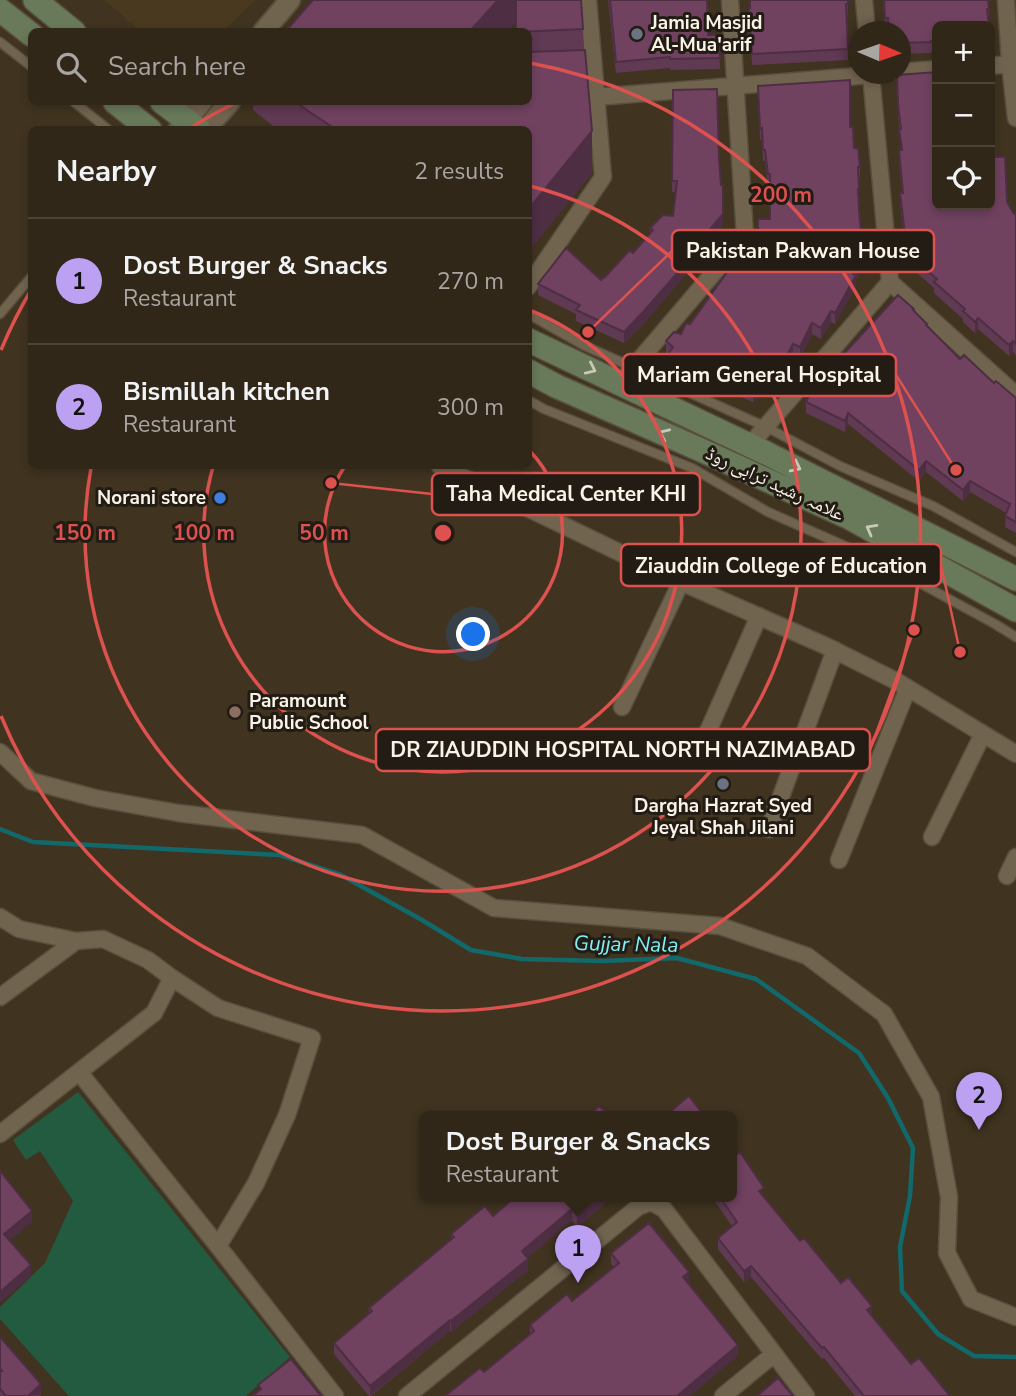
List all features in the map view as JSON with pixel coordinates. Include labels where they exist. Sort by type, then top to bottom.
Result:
[{"type":"main road","points":[[35,0],[69,28]]},
{"type":"main road","points":[[0,10],[28,32]]},
{"type":"main road","points":[[119,105],[145,126]]},
{"type":"main road","points":[[166,105],[191,126]]},
{"type":"main road","name":"علامہ رشید ترابی روڈ","points":[[532,341],[626,375],[750,445],[1016,579]]},
{"type":"main road","name":"علامہ رشید ترابی روڈ","points":[[532,373],[848,517],[1016,610]]},
{"type":"street","points":[[266,28],[290,0]]},
{"type":"street","points":[[532,280],[603,177],[591,86],[588,0]]},
{"type":"street","points":[[626,375],[746,236],[730,0]]},
{"type":"street","points":[[864,0],[866,21]]},
{"type":"street","points":[[1006,0],[1016,118]]},
{"type":"street","points":[[995,65],[1010,64]]},
{"type":"street","points":[[911,71],[932,69]]},
{"type":"street","points":[[591,86],[736,86],[848,76]]},
{"type":"street","points":[[872,84],[890,282],[1016,395]]},
{"type":"street","points":[[192,126],[201,105]]},
{"type":"street","points":[[194,126],[225,105]]},
{"type":"street","points":[[750,445],[890,282]]},
{"type":"street","points":[[446,469],[681,582],[835,650],[908,688],[1016,754]]},
{"type":"street","points":[[622,707],[681,582]]},
{"type":"street","points":[[705,738],[759,616]]},
{"type":"street","points":[[769,829],[835,650]]},
{"type":"street","points":[[839,860],[908,688]]},
{"type":"street","points":[[932,837],[983,734]]},
{"type":"street","points":[[0,752],[31,781],[95,798],[178,813],[362,835],[495,908],[720,926],[807,956],[884,1014],[930,1097],[949,1197],[947,1253],[971,1299],[1016,1317]]},
{"type":"street","points":[[1007,876],[1016,857]]},
{"type":"street","points":[[0,917],[19,929],[76,941],[103,939],[148,960],[218,1008],[312,1038],[287,1115],[256,1183],[218,1246]]},
{"type":"street","points":[[0,997],[76,941]]},
{"type":"street","points":[[0,1135],[154,1013],[172,978]]},
{"type":"street","points":[[79,1072],[335,1396]]},
{"type":"street","points":[[408,1396],[638,1207],[651,1202],[664,1209],[806,1396]]},
{"type":"street","points":[[723,1396],[774,1354]]},
{"type":"lane","points":[[0,42],[28,64]]},
{"type":"lane","points":[[78,105],[103,126]]},
{"type":"lane","points":[[0,314],[28,281]]},
{"type":"lane","points":[[532,316],[583,345],[626,375],[766,426],[840,466],[933,506],[1016,552]]},
{"type":"lane","points":[[532,402],[692,468],[768,512],[879,561],[1016,637]]},
{"type":"shaded area","points":[[104,0],[255,0],[226,28],[137,28]]},
{"type":"green space","points":[[78,1092],[290,1357],[246,1396],[69,1396],[0,1319],[0,1307],[45,1263],[73,1201],[40,1151],[26,1160],[13,1140]]},
{"type":"building","points":[[313,0],[498,0],[473,28],[288,28]]},
{"type":"building","points":[[516,0],[581,0],[583,29],[532,31],[532,28],[516,28]]},
{"type":"building","points":[[610,0],[707,0],[708,35],[719,35],[720,58],[670,57],[616,62]]},
{"type":"building","points":[[750,0],[848,0],[848,49],[752,54]]},
{"type":"building","points":[[884,0],[988,0],[988,21],[932,21],[931,42],[911,43],[911,21],[888,21],[885,18]]},
{"type":"building","points":[[585,50],[592,131],[532,205],[532,126],[331,126],[300,105],[532,105],[532,52]]},
{"type":"building","points":[[932,72],[932,210],[995,210],[995,146],[996,157],[1005,157],[1007,202],[1016,214],[1016,344],[1013,341],[1009,345],[978,318],[975,322],[963,311],[965,309],[934,282],[937,279],[916,261],[905,234],[900,193],[903,193],[899,150],[902,150],[897,84],[911,84],[911,74]]},
{"type":"building","points":[[848,80],[850,127],[853,127],[854,148],[858,148],[860,167],[859,210],[862,243],[867,248],[835,313],[831,311],[821,328],[812,323],[800,347],[793,344],[783,362],[781,360],[753,391],[669,353],[673,347],[666,341],[674,332],[681,334],[686,323],[690,324],[733,264],[765,236],[758,228],[758,219],[770,219],[770,174],[763,150],[762,128],[760,129],[758,86]]},
{"type":"building","points":[[717,89],[723,214],[694,248],[699,253],[690,265],[687,262],[624,332],[576,310],[580,305],[538,284],[566,248],[601,280],[630,250],[633,253],[653,230],[650,228],[663,215],[673,216],[677,181],[672,181],[673,90]]},
{"type":"building","points":[[898,295],[960,359],[964,355],[994,383],[996,381],[1016,398],[1016,522],[1005,516],[1010,504],[970,481],[963,490],[926,461],[919,470],[848,413],[845,421],[806,402],[816,381],[821,383],[838,357],[840,358]]},
{"type":"building","points":[[689,1096],[700,1111],[671,1111]]},
{"type":"building","points":[[740,1152],[764,1188],[759,1191],[800,1241],[804,1238],[841,1283],[848,1277],[872,1306],[867,1310],[911,1364],[919,1358],[950,1396],[864,1396],[751,1266],[744,1271],[718,1238],[737,1222],[723,1202],[737,1202],[737,1154]]},
{"type":"building","points":[[0,1171],[32,1211],[4,1234],[31,1265],[0,1292]]},
{"type":"building","points":[[509,1202],[593,1202],[577,1216],[572,1209],[522,1251],[528,1259],[370,1386],[334,1343],[372,1311],[369,1308],[454,1237],[451,1234],[485,1206],[493,1216]]},
{"type":"building","points":[[649,1223],[689,1272],[683,1277],[738,1345],[677,1396],[445,1396],[480,1368],[484,1372],[534,1331],[530,1325],[567,1294],[572,1301],[619,1263],[611,1253]]},
{"type":"building","points":[[0,1337],[41,1384],[28,1396],[6,1396],[0,1389]]},
{"type":"building","points":[[291,1359],[321,1396],[252,1396],[261,1389],[258,1385]]},
{"type":"building","points":[[778,1378],[793,1396],[757,1396]]},
{"type":"waterway","name":"Gujjar Nala","points":[[0,829],[33,842],[280,855],[341,875],[471,950],[522,959],[602,961],[677,958],[756,979],[859,1053],[888,1098],[913,1148],[910,1196],[900,1247],[902,1291],[938,1334],[974,1356],[1016,1357]]},
{"type":"place","name":"Jamia Masjid Al-Mua'arif","points":[[637,34]]},
{"type":"place","name":"Pakistan Pakwan House","points":[[588,332]]},
{"type":"place","name":"Mariam General Hospital","points":[[956,470]]},
{"type":"place","name":"Taha Medical Center KHI","points":[[331,483]]},
{"type":"place","name":"Norani store","points":[[220,498]]},
{"type":"place","name":"DR ZIAUDDIN HOSPITAL NORTH NAZIMABAD","points":[[914,630]]},
{"type":"place","name":"Ziauddin College of Education","points":[[960,652]]},
{"type":"place","name":"Paramount Public School","points":[[235,712]]},
{"type":"place","name":"Dargha Hazrat Syed Jeyal Shah Jilani","points":[[723,784]]},
{"type":"place","name":"Bismillah kitchen","points":[[979,1130]]},
{"type":"place","name":"Dost Burger & Snacks","points":[[578,1283]]}]
